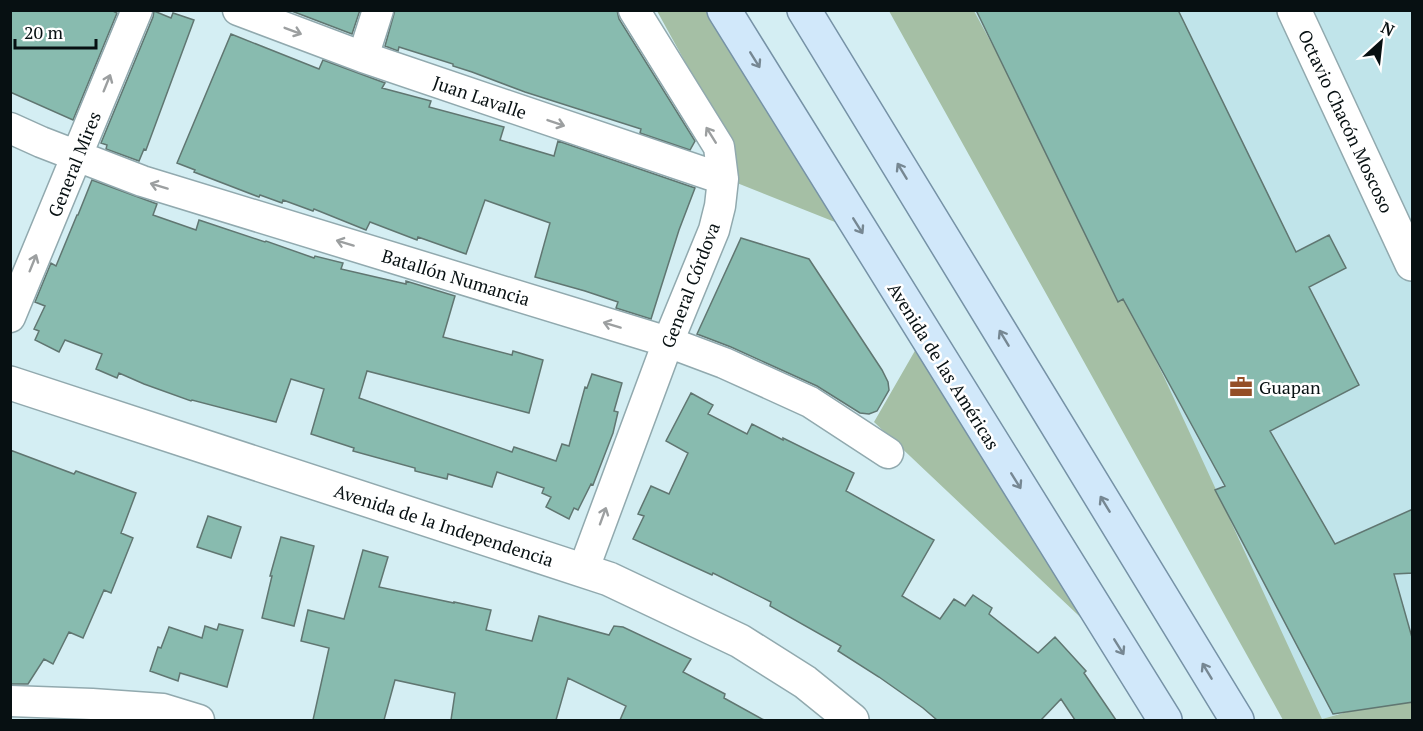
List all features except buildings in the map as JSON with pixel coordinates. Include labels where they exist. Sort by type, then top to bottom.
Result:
[{"type":"main road","name":"Avenida de las Américas","points":[[724,10],[1165,720]]},
{"type":"main road","points":[[804,10],[1237,720]]},
{"type":"street","name":"General Mires","points":[[10,317],[137,10]]},
{"type":"street","name":"Juan Lavalle","points":[[238,10],[363,57],[723,180]]},
{"type":"street","points":[[363,57],[378,10]]},
{"type":"street","name":"General Córdova","points":[[583,571],[668,342],[714,230],[723,180],[719,147],[634,10]]},
{"type":"street","name":"Octavio Chacón Moscoso","points":[[1294,10],[1413,264]]},
{"type":"street","name":"Batallón Numancia","points":[[10,128],[142,181],[668,342],[724,363],[810,402],[888,453]]},
{"type":"street","name":"Avenida de la Independencia","points":[[10,383],[609,579],[740,641],[805,682],[852,720]]},
{"type":"street","points":[[10,701],[163,709],[199,720]]},
{"type":"shaded area","points":[[957,11],[1412,11],[1412,692],[1322,719]]},
{"type":"green space","points":[[657,11],[714,11],[845,226],[732,181],[731,145]]},
{"type":"green space","points":[[889,11],[974,11],[1069,186],[1164,377],[1322,719],[1412,694],[1412,720],[1283,720]]},
{"type":"green space","points":[[920,342],[1114,649],[874,422]]},
{"type":"place","name":"Guapan","points":[[1241,387]]}]
